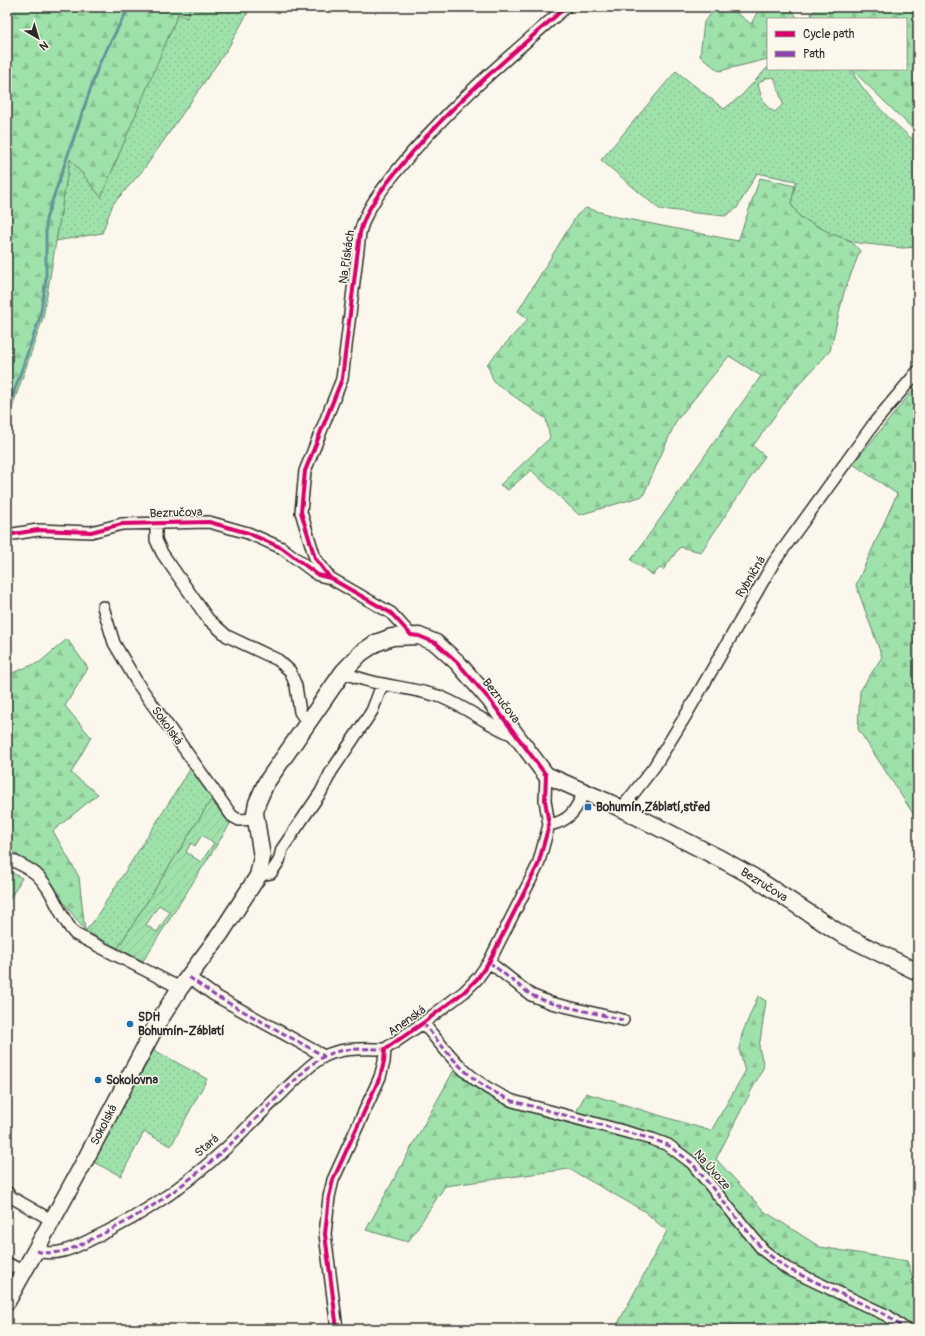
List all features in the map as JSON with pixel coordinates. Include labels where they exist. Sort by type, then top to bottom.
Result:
[{"type":"main road","name":"Sokolská","points":[[7,1302],[53,1221],[149,1039],[184,983],[221,933],[258,876],[262,857],[255,819],[257,803],[266,783],[344,672],[361,653],[376,643],[392,637],[411,634],[436,643]]},
{"type":"main road","name":"Bezručova","points":[[436,643],[462,668],[489,700],[546,775],[584,793],[622,808],[752,876],[841,934],[918,972]]},
{"type":"street","name":"Na Pískách","points":[[330,578],[315,558],[301,512],[305,471],[342,379],[360,233],[366,214],[383,188],[432,131],[501,62],[566,7]]},
{"type":"street","name":"Rybničná","points":[[622,808],[654,767],[686,715],[774,562],[874,422],[918,370]]},
{"type":"street","name":"Bezručova","points":[[7,536],[38,530],[91,532],[122,524],[156,525],[209,522],[248,533],[282,548],[318,575],[330,578],[390,613],[411,634]]},
{"type":"street","points":[[156,525],[156,540],[162,553],[208,619],[227,636],[278,660],[290,671],[296,686],[300,712],[308,723]]},
{"type":"street","name":"Sokolská","points":[[104,607],[114,643],[138,684],[232,816],[239,820],[255,819]]},
{"type":"street","points":[[344,672],[364,681],[438,696],[463,708],[499,730],[516,736]]},
{"type":"street","points":[[258,876],[271,873],[279,861],[282,849],[321,792],[331,772],[372,711],[382,685]]},
{"type":"street","name":"Anenská","points":[[337,1329],[325,1234],[329,1197],[333,1180],[380,1077],[384,1062],[385,1049],[423,1023],[470,986],[489,962],[538,865],[549,825],[545,800],[546,775]]},
{"type":"street","points":[[549,825],[566,820],[576,808],[584,793]]},
{"type":"street","points":[[7,857],[37,874],[49,891],[67,925],[75,934],[214,995],[324,1056]]},
{"type":"street","points":[[489,962],[531,995],[551,1004],[623,1020]]},
{"type":"street","name":"Na Úvoze","points":[[423,1023],[470,1077],[499,1094],[513,1100],[633,1133],[668,1145],[692,1163],[763,1250],[773,1260],[786,1268],[888,1316],[905,1329]]},
{"type":"street","name":"Stará","points":[[36,1251],[57,1254],[128,1221],[155,1204],[193,1175],[239,1136],[301,1074],[324,1056],[348,1050],[385,1049]]},
{"type":"street","points":[[7,1192],[11,1197],[53,1221]]},
{"type":"street","points":[[7,1263],[24,1272]]},
{"type":"green space","points":[[7,7],[190,7],[187,18],[178,14],[101,197],[70,159],[43,318],[7,422]]},
{"type":"green space","points":[[190,7],[251,7],[228,48],[144,169],[113,204],[102,233],[56,241],[70,158],[101,196],[178,13]]},
{"type":"green space","points":[[717,7],[729,7],[751,24],[760,7],[790,7],[797,18],[767,18],[767,59],[719,71],[700,56],[704,22]]},
{"type":"green space","points":[[818,7],[918,7],[918,134],[852,70],[907,70],[907,18],[813,18],[811,14]]},
{"type":"green space","points":[[767,68],[767,70],[851,70],[865,91],[881,110],[918,144],[918,247],[903,248],[858,243],[832,234],[800,217],[791,204],[796,181],[757,173],[737,208],[725,216],[659,209],[601,160],[676,71],[724,109],[741,96]],"holes":[[[774,77],[783,104],[775,112],[765,104],[760,93],[758,84],[766,78]]]},
{"type":"green space","points":[[760,178],[795,186],[791,204],[800,217],[832,234],[851,241],[860,251],[844,292],[830,351],[792,392],[753,446],[765,456],[701,552],[680,547],[663,570],[660,568],[653,575],[631,560],[761,376],[729,356],[676,421],[643,496],[579,515],[531,470],[508,490],[500,485],[550,438],[546,419],[494,382],[487,364],[528,319],[518,311],[577,215],[586,208],[617,217],[738,241]]},
{"type":"green space","points":[[918,384],[918,821],[858,729],[860,691],[882,657],[856,585],[897,494],[853,464]]},
{"type":"green space","points":[[67,639],[88,668],[65,706],[91,737],[71,773],[98,794],[53,831],[79,877],[85,931],[43,874],[7,852],[7,675],[40,662]]},
{"type":"green space","points":[[191,768],[233,820],[230,824],[211,800],[118,948],[85,931],[93,922]]},
{"type":"green space","points":[[211,800],[230,824],[143,961],[118,948]],"holes":[[[202,835],[214,843],[201,862],[186,852],[191,843],[195,846]],[[159,905],[170,912],[157,932],[146,925]]]},
{"type":"green space","points":[[7,870],[22,878],[7,904]]},
{"type":"green space","points":[[758,996],[766,1001],[759,1048],[764,1066],[716,1159],[764,1211],[820,1247],[907,1261],[918,1293],[918,1329],[615,1329],[667,1231],[644,1211],[569,1169],[445,1186],[408,1242],[366,1230],[454,1070],[494,1098],[570,1124],[586,1093],[711,1131],[745,1072],[739,1049],[742,1034]]},
{"type":"green space","points":[[154,1050],[207,1079],[171,1146],[144,1132],[121,1176],[93,1162]]},
{"type":"waterway","points":[[7,412],[40,317],[46,279],[46,219],[99,64],[129,7]]},
{"type":"waterway","points":[[8,495],[11,499]]},
{"type":"marked path","points":[[489,962],[531,995],[551,1003],[623,1020]]},
{"type":"marked path","points":[[189,977],[214,995],[324,1056]]},
{"type":"marked path","points":[[423,1023],[443,1048],[462,1068],[484,1086],[497,1094],[513,1101],[652,1139],[668,1145],[692,1163],[763,1250],[786,1268],[888,1316],[905,1329]]},
{"type":"marked path","points":[[36,1251],[53,1253],[74,1247],[116,1227],[173,1192],[225,1149],[302,1073],[325,1056],[347,1050],[385,1049]]},
{"type":"cycle path","points":[[330,578],[315,558],[301,512],[305,471],[342,379],[362,225],[374,201],[414,150],[434,128],[477,86],[566,7]]},
{"type":"cycle path","points":[[7,535],[38,530],[91,532],[122,524],[209,522],[248,533],[282,548],[318,575],[330,578],[391,613],[411,635],[419,636],[436,643],[457,662],[489,699],[546,775],[545,800],[549,825],[538,865],[489,962],[477,979],[464,992],[385,1049],[384,1062],[380,1077],[333,1180],[329,1197],[325,1234],[337,1329]]},
{"type":"place","name":"Bohumín,Záblatí,střed","points":[[588,807]]},
{"type":"place","name":"SDH Bohumín-Záblatí","points":[[130,1024]]},
{"type":"place","name":"Sokolovna","points":[[98,1080]]}]
